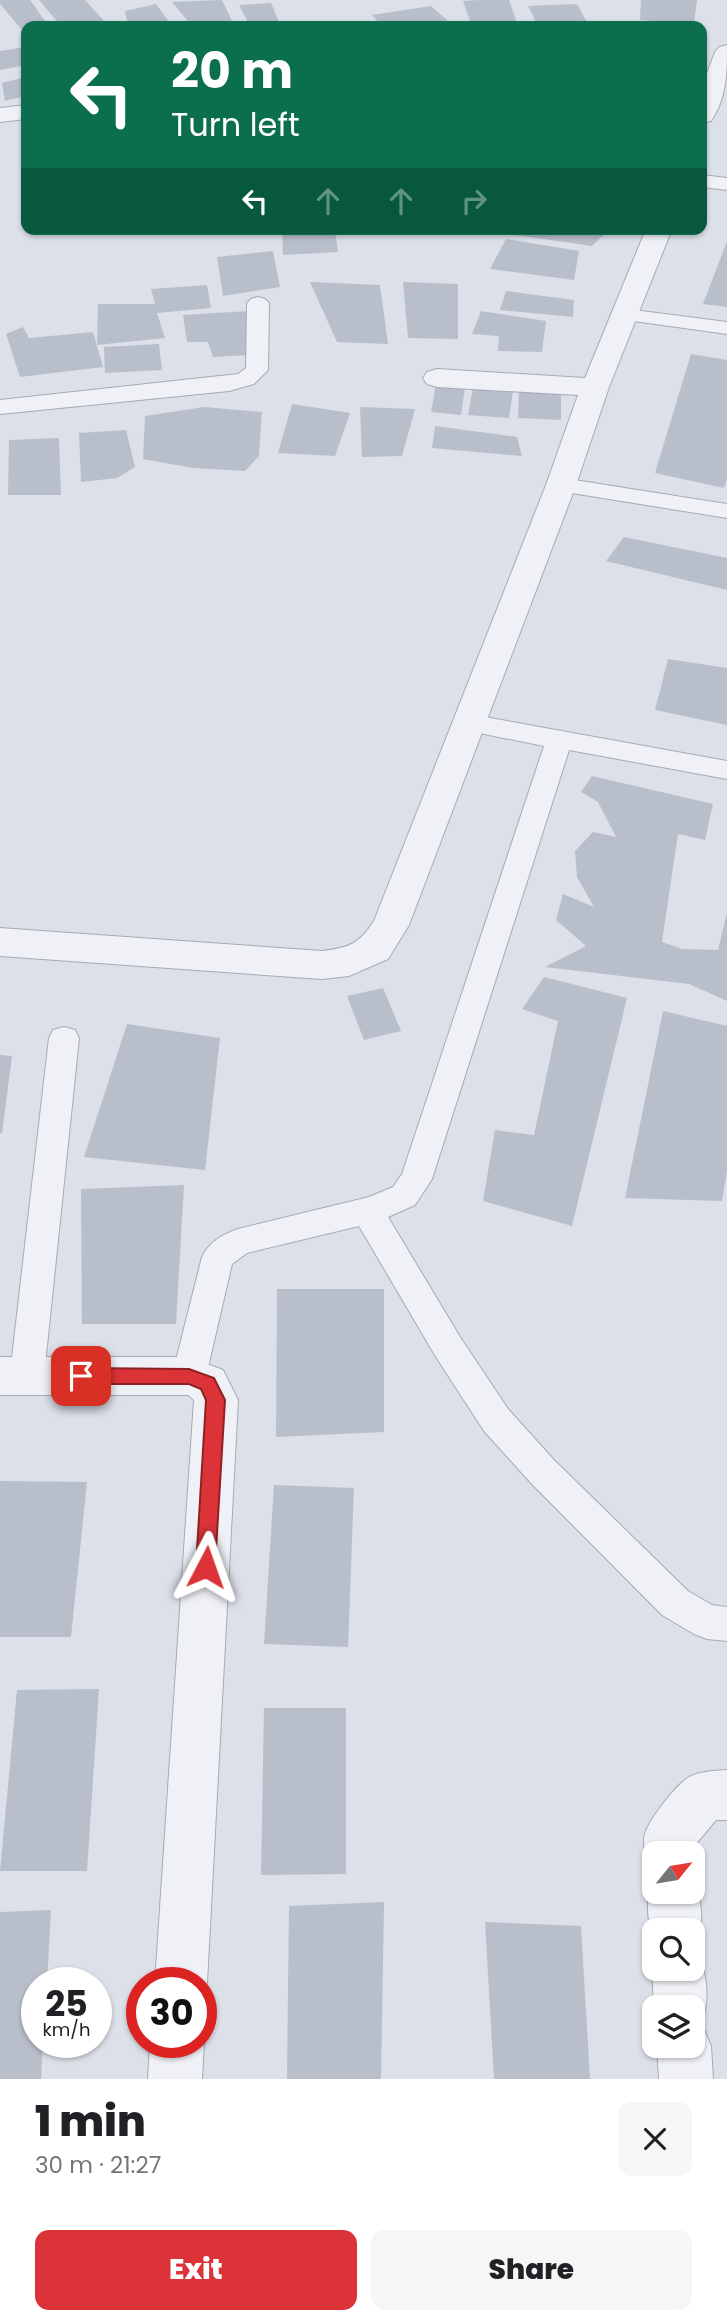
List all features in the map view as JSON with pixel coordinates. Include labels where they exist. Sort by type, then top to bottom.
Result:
[{"type":"street","points":[[707,96],[715,65]]},
{"type":"street","points":[[0,115],[21,113]]},
{"type":"street","points":[[0,942],[322,965],[349,962],[376,949],[391,925],[561,485],[595,387],[657,235]]},
{"type":"street","points":[[436,378],[595,387]]},
{"type":"street","points":[[14,1376],[189,1377],[208,1383],[216,1400],[182,1967]]},
{"type":"street","points":[[669,1841],[669,1837],[704,1796],[727,1796]]},
{"type":"street","points":[[175,2079],[176,2058]]},
{"type":"street","points":[[685,2058],[686,2079]]},
{"type":"lane","points":[[707,182],[727,184]]},
{"type":"lane","points":[[0,407],[229,384],[246,379],[257,370],[258,303]]},
{"type":"lane","points":[[626,315],[727,328]]},
{"type":"lane","points":[[561,485],[727,511]]},
{"type":"lane","points":[[468,723],[727,770]]},
{"type":"lane","points":[[189,1377],[218,1257],[238,1242],[367,1210],[404,1196],[416,1180],[559,740]]},
{"type":"lane","points":[[14,1376],[64,1038]]},
{"type":"lane","points":[[367,1210],[448,1347],[496,1420],[579,1509],[675,1602],[707,1622],[727,1624]]},
{"type":"building","points":[[0,0],[30,0],[45,21],[21,21],[21,29],[0,4]]},
{"type":"building","points":[[39,0],[85,0],[104,21],[57,21]]},
{"type":"building","points":[[222,0],[232,21],[188,21],[172,2]]},
{"type":"building","points":[[509,0],[516,21],[470,21],[463,1]]},
{"type":"building","points":[[641,0],[697,0],[694,21],[640,20]]},
{"type":"building","points":[[271,3],[279,21],[247,21],[239,5]]},
{"type":"building","points":[[156,4],[168,21],[127,21],[125,11]]},
{"type":"building","points":[[577,4],[586,21],[536,21],[528,6]]},
{"type":"building","points":[[431,6],[447,21],[377,21],[372,15]]},
{"type":"building","points":[[21,48],[21,66],[0,70],[0,51]]},
{"type":"building","points":[[21,78],[21,97],[5,101],[2,83]]},
{"type":"building","points":[[282,235],[336,235],[338,252],[283,255]]},
{"type":"building","points":[[515,235],[604,235],[592,246]]},
{"type":"building","points":[[506,239],[579,251],[574,280],[490,269]]},
{"type":"building","points":[[727,241],[727,307],[703,304]]},
{"type":"building","points":[[273,251],[280,287],[223,296],[217,257]]},
{"type":"building","points":[[310,282],[380,285],[388,344],[337,342]]},
{"type":"building","points":[[403,282],[458,284],[458,339],[408,338]]},
{"type":"building","points":[[207,285],[211,308],[157,313],[165,338],[97,345],[98,304],[155,304],[151,289]]},
{"type":"building","points":[[506,291],[574,300],[573,317],[500,310]]},
{"type":"building","points":[[249,311],[249,355],[213,357],[208,342],[187,342],[183,315]]},
{"type":"building","points":[[481,311],[546,321],[542,352],[498,351],[499,336],[472,334]]},
{"type":"building","points":[[23,327],[29,338],[93,332],[103,367],[20,377],[6,334]]},
{"type":"building","points":[[159,344],[162,370],[105,373],[104,347]]},
{"type":"building","points":[[691,354],[727,360],[727,479],[724,488],[655,473]]},
{"type":"building","points":[[437,379],[466,381],[461,415],[431,412]]},
{"type":"building","points":[[519,387],[561,388],[561,420],[518,418]]},
{"type":"building","points":[[473,388],[513,391],[509,418],[468,415]]},
{"type":"building","points":[[292,404],[350,413],[335,456],[278,453]]},
{"type":"building","points":[[204,407],[262,412],[259,456],[245,471],[193,468],[143,459],[145,416]]},
{"type":"building","points":[[360,407],[415,409],[402,456],[362,457]]},
{"type":"building","points":[[435,426],[517,437],[522,456],[432,448]]},
{"type":"building","points":[[126,430],[135,467],[117,478],[81,482],[79,433]]},
{"type":"building","points":[[59,438],[61,495],[8,495],[9,440]]},
{"type":"building","points":[[624,537],[727,558],[727,590],[606,561]]},
{"type":"building","points":[[668,659],[727,668],[727,725],[655,710]]},
{"type":"building","points":[[592,776],[713,804],[705,840],[678,834],[662,942],[682,949],[718,950],[727,913],[727,1001],[689,984],[545,967],[586,946],[556,920],[563,894],[594,907],[577,877],[575,851],[593,832],[616,837],[598,802],[581,792]]},
{"type":"building","points":[[544,977],[627,998],[572,1226],[483,1201],[495,1130],[534,1135],[558,1021],[522,1009]]},
{"type":"building","points":[[383,988],[401,1031],[364,1040],[347,996]]},
{"type":"building","points":[[663,1011],[727,1026],[727,1171],[722,1201],[625,1198]]},
{"type":"building","points":[[127,1024],[220,1038],[205,1170],[84,1157]]},
{"type":"building","points":[[0,1055],[12,1056],[2,1133],[0,1133]]},
{"type":"building","points":[[184,1185],[176,1324],[82,1324],[81,1189]]},
{"type":"building","points":[[277,1289],[384,1289],[384,1432],[276,1437]]},
{"type":"building","points":[[0,1481],[87,1482],[71,1637],[0,1637]]},
{"type":"building","points":[[274,1485],[354,1488],[348,1647],[264,1644]]},
{"type":"building","points":[[99,1689],[87,1871],[0,1871],[17,1690]]},
{"type":"building","points":[[264,1708],[346,1708],[346,1874],[261,1875]]},
{"type":"building","points":[[384,1902],[381,2079],[287,2079],[289,1906]]},
{"type":"building","points":[[51,1910],[48,1967],[21,1967],[21,2058],[42,2058],[41,2079],[0,2079],[0,1912]]},
{"type":"building","points":[[485,1922],[581,1926],[590,2079],[494,2079]]},
{"type":"route","points":[[81,1376],[189,1377],[208,1383],[216,1400],[206,1567]]}]
